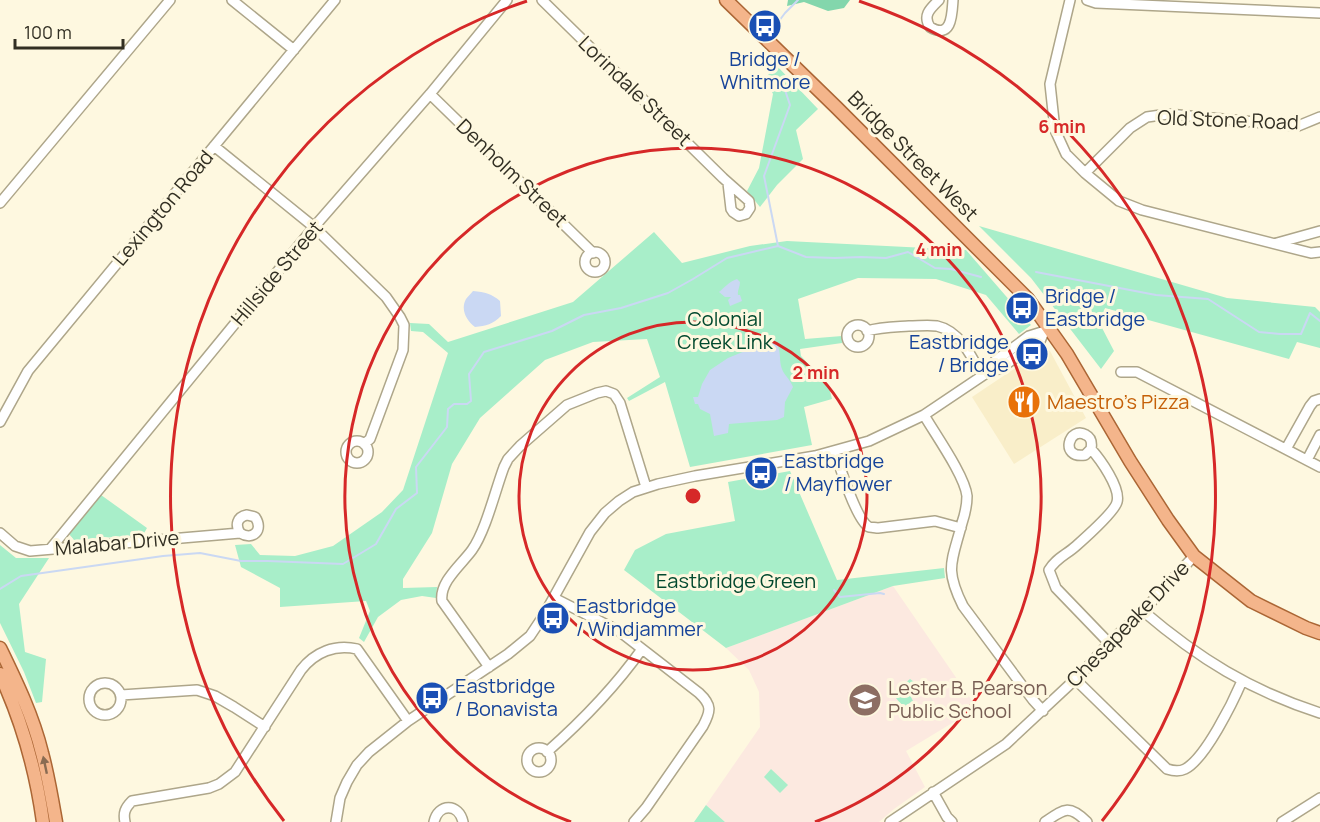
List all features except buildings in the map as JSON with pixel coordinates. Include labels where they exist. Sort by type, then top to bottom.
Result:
[{"type":"main road","name":"Bridge Street West","points":[[726,0],[1028,299],[1046,330],[1067,354],[1130,461],[1194,556],[1251,601],[1320,633]]},
{"type":"main road","points":[[0,648],[25,703],[42,751],[56,822]]},
{"type":"main road","points":[[0,674],[18,716],[30,755],[43,822]]},
{"type":"street","points":[[0,203],[170,0]]},
{"type":"street","points":[[232,0],[294,50]]},
{"type":"street","name":"Lexington Road","points":[[0,422],[28,371],[335,0]]},
{"type":"street","name":"Hillside Street","points":[[51,548],[314,227],[430,94],[507,0]]},
{"type":"street","name":"Lorindale Street","points":[[542,0],[728,183]]},
{"type":"street","points":[[939,0],[928,12],[927,19],[930,27],[939,30],[951,22],[953,0]]},
{"type":"street","points":[[1070,0],[1050,84],[1055,130],[1066,154],[1119,201],[1142,210],[1311,254],[1320,252]]},
{"type":"street","points":[[1087,0],[1096,3],[1320,13]]},
{"type":"street","name":"Denholm Street","points":[[430,94],[593,253]]},
{"type":"street","name":"Old Stone Road","points":[[1085,173],[1130,129],[1147,117],[1168,114],[1298,126],[1320,117]]},
{"type":"street","points":[[214,146],[314,227],[386,297],[400,317],[404,325],[403,350],[370,439],[364,444]]},
{"type":"street","points":[[1274,244],[1320,231]]},
{"type":"street","points":[[867,331],[879,328],[925,326],[936,326],[949,330],[958,337],[982,376]]},
{"type":"street","points":[[336,822],[340,798],[347,782],[357,765],[369,752],[408,721],[508,654],[530,636],[596,522],[618,501],[646,487],[695,476],[836,452],[869,441],[924,415],[991,370],[994,361],[1003,354],[1029,336],[1046,330]]},
{"type":"street","points":[[1121,372],[1137,372],[1320,467]]},
{"type":"street","points":[[489,667],[442,601],[442,591],[478,541],[508,459],[567,405],[606,391],[614,394],[620,403],[646,487]]},
{"type":"street","points":[[1286,449],[1310,406],[1314,401],[1320,399]]},
{"type":"street","points":[[924,415],[962,479],[967,494],[966,508],[950,568],[955,590],[963,606],[1043,711]]},
{"type":"street","points":[[1307,460],[1320,435]]},
{"type":"street","points":[[1091,449],[1100,459],[1116,488],[1118,501],[1113,511],[1076,546],[1053,562],[1049,570],[1056,588],[1109,643]]},
{"type":"street","points":[[836,452],[840,469],[854,502],[863,522],[869,527],[878,528],[935,521],[961,528]]},
{"type":"street","name":"Malabar Drive","points":[[0,533],[15,546],[30,550],[240,533]]},
{"type":"street","name":"Chesapeake Drive","points":[[890,822],[1006,744],[1076,680],[1194,556]]},
{"type":"street","points":[[554,598],[619,631],[705,699],[709,705],[709,712],[703,726],[634,822]]},
{"type":"street","points":[[1143,611],[1205,659],[1242,681],[1290,704],[1320,713]]},
{"type":"street","points":[[125,822],[124,813],[132,801],[200,790],[219,784],[235,772],[309,661],[318,654],[350,647],[357,649],[408,721]]},
{"type":"street","points":[[547,752],[597,704],[642,649]]},
{"type":"street","points":[[1076,680],[1167,769],[1173,771],[1185,769],[1201,754],[1242,681]]},
{"type":"street","points":[[121,695],[197,690],[215,696],[265,727]]},
{"type":"street","points":[[933,792],[952,822]]},
{"type":"street","points":[[1282,822],[1320,798]]},
{"type":"street","points":[[434,822],[439,811],[447,808],[459,813],[463,822]]},
{"type":"street","points":[[1045,822],[1069,810],[1080,815],[1087,822]]},
{"type":"shaded area","points":[[1044,349],[1050,351],[1086,418],[1014,464],[972,397]]},
{"type":"shaded area","name":"Lester B. Pearson Public School","points":[[893,586],[977,708],[906,751],[925,787],[879,822],[725,822],[706,805],[760,727],[759,692],[749,670],[726,648]]},
{"type":"green space","points":[[788,0],[850,0],[844,8],[828,11],[804,2],[787,6]]},
{"type":"green space","points":[[777,66],[818,109],[796,130],[803,159],[777,185],[760,207],[747,191],[759,168],[773,94],[765,78]]},
{"type":"green space","points":[[979,226],[1227,298],[1315,307],[1320,312],[1320,348],[1297,342],[1289,359],[1105,308],[1100,324],[1114,351],[1101,369],[1031,278]]},
{"type":"green space","name":"Colonial Creek Link","points":[[654,232],[682,263],[750,246],[787,241],[966,250],[1031,325],[1019,334],[986,295],[936,279],[858,278],[798,299],[805,339],[842,336],[842,343],[800,349],[801,356],[829,387],[832,399],[804,407],[812,445],[690,467],[665,382],[629,401],[627,398],[660,377],[647,339],[593,342],[545,360],[480,418],[452,464],[432,533],[403,579],[403,588],[437,587],[436,598],[422,596],[401,600],[378,617],[364,642],[359,638],[370,611],[366,601],[280,607],[280,588],[241,567],[235,545],[251,544],[260,555],[295,556],[333,546],[382,512],[403,490],[448,353],[423,332],[411,331],[410,323],[429,324],[448,342],[573,302]]},
{"type":"green space","name":"Eastbridge Green","points":[[790,471],[837,580],[944,568],[945,578],[893,586],[726,648],[624,570],[635,550],[666,534],[735,521],[728,482]]},
{"type":"green space","points":[[101,495],[147,528],[143,535],[74,540],[69,534]]},
{"type":"green space","points":[[0,545],[16,558],[49,558],[19,604],[25,652],[46,659],[42,702],[36,703],[0,623]]},
{"type":"green space","points":[[910,679],[917,684],[916,693],[911,697],[913,701],[903,707],[896,698],[903,689],[903,685]]},
{"type":"green space","points":[[771,769],[788,785],[780,793],[764,777]]},
{"type":"green space","points":[[706,805],[725,822],[694,822]]},
{"type":"water","points":[[737,279],[740,282],[738,295],[742,301],[730,306],[728,300],[731,297],[725,297],[719,292]]},
{"type":"water","points":[[473,291],[488,294],[500,301],[501,316],[486,325],[475,327],[472,325],[465,315],[464,303]]},
{"type":"water","points":[[772,340],[778,346],[782,369],[793,387],[785,402],[784,417],[777,420],[729,424],[728,433],[714,436],[710,414],[695,404],[693,397],[698,397],[710,370],[728,358]]},
{"type":"waterway","points":[[776,25],[798,0]]},
{"type":"waterway","points":[[778,246],[764,176],[790,105],[781,78]]},
{"type":"waterway","points":[[0,589],[21,576],[200,553],[241,561],[343,564],[376,544],[396,509],[417,493],[416,467],[447,427],[448,409],[454,404],[467,404],[471,401],[469,374],[484,352],[552,331],[584,315],[621,308],[668,293],[727,258],[778,246],[806,257],[886,258],[908,252],[935,268],[951,269],[981,277]]},
{"type":"waterway","points":[[1036,272],[1156,295],[1208,299],[1259,332],[1301,334],[1310,313],[1320,321]]},
{"type":"waterway","points":[[834,590],[840,597],[884,594]]},
{"type":"place","name":"Bridge / Whitmore","points":[[765,26]]},
{"type":"place","name":"Bridge / Eastbridge","points":[[1022,308]]},
{"type":"place","name":"Eastbridge / Bridge","points":[[1032,354]]},
{"type":"place","name":"Maestro's Pizza","points":[[1024,402]]},
{"type":"place","name":"Eastbridge / Mayflower","points":[[761,473]]},
{"type":"place","name":"Eastbridge / Windjammer","points":[[553,618]]},
{"type":"place","name":"Eastbridge / Bonavista","points":[[432,698]]},
{"type":"place","name":"Lester B. Pearson Public School","points":[[865,700]]}]
